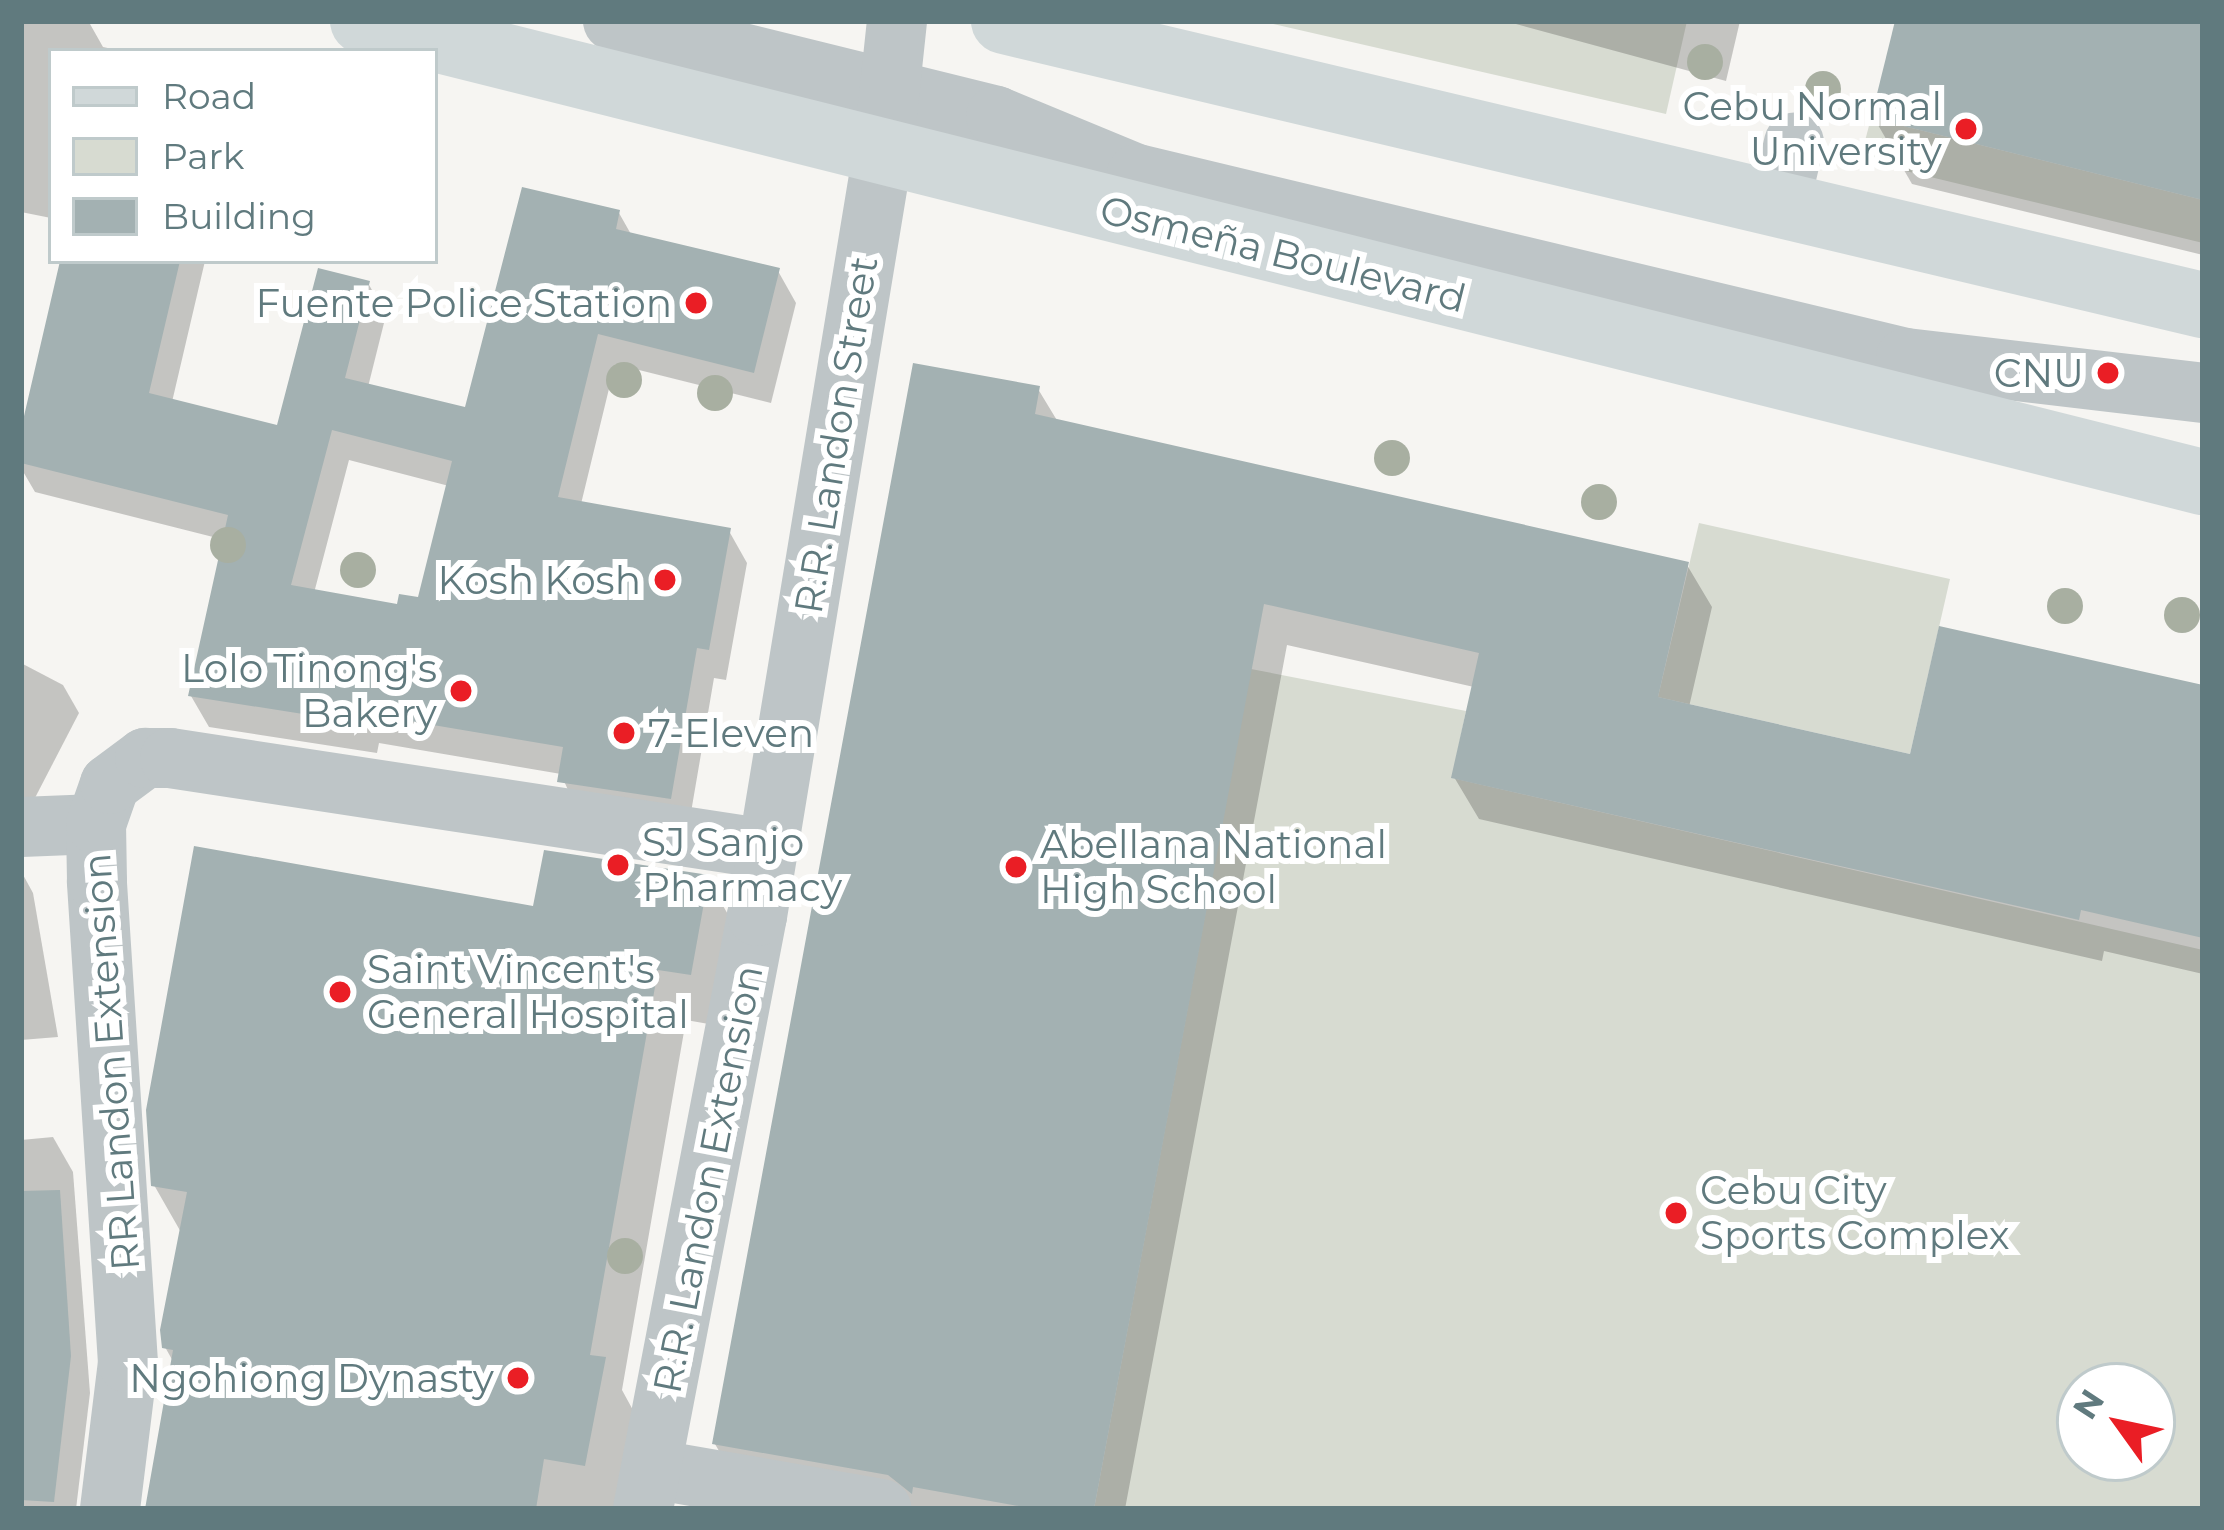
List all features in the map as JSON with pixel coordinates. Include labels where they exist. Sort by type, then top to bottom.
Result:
[{"type":"main road","name":"Osmeña Boulevard","points":[[363,21],[886,120],[2203,482]]},
{"type":"main road","points":[[1004,21],[1787,173],[2203,305]]},
{"type":"street","points":[[613,21],[886,120],[996,116],[1137,174],[1906,358],[2203,393]]},
{"type":"street","name":"R.R. Landon Street","points":[[767,849],[886,120],[897,21]]},
{"type":"street","name":"RR Landon Extension","points":[[110,1509],[128,1364],[96,824],[110,784],[145,758],[170,758],[767,849]]},
{"type":"street","points":[[21,827],[96,824]]},
{"type":"street","name":"R.R. Landon Extension","points":[[648,1489],[767,849]]},
{"type":"street","points":[[648,1489],[882,1509]]},
{"type":"green space","points":[[1260,21],[1687,21],[1666,114]]},
{"type":"green space","points":[[1871,118],[2203,200],[2203,243],[1860,160]]},
{"type":"green space","points":[[1699,523],[1950,579],[1910,754],[1658,697]]},
{"type":"green space","name":"Cebu City Sports Complex","points":[[1251,669],[1466,711],[1452,778],[2203,950],[2203,1509],[1094,1509]]},
{"type":"building","points":[[1895,21],[2203,21],[2203,200],[1871,118]]},
{"type":"building","points":[[522,187],[620,210],[616,229],[780,268],[754,373],[598,334],[558,497],[731,528],[709,650],[697,648],[671,799],[557,782],[563,747],[362,713],[360,723],[188,696],[228,515],[21,463],[21,429],[59,264],[179,264],[149,393],[277,425],[318,268],[370,281],[345,378],[465,407]],"holes":[[[332,430],[452,461],[418,597],[399,594],[397,604],[291,585]]]},
{"type":"building","name":"Abellana National High School","points":[[913,363],[1040,386],[1035,414],[1689,562],[1658,697],[1910,754],[1939,626],[2203,685],[2203,938],[2081,910],[2079,920],[1451,778],[1479,653],[1264,604],[1094,1509],[1035,1509],[913,1487],[912,1494],[888,1475],[712,1444]]},
{"type":"building","points":[[194,846],[533,906],[544,850],[709,875],[691,975],[658,970],[590,1355],[606,1357],[585,1466],[544,1459],[536,1509],[145,1509],[173,1350],[162,1348],[160,1330],[187,1192],[151,1186],[146,1110]]},
{"type":"building","points":[[60,1190],[71,1356],[54,1502],[21,1500],[21,1191]]},
{"type":"place","name":"Cebu Normal University","points":[[1966,129]]},
{"type":"place","name":"Fuente Police Station","points":[[696,303]]},
{"type":"place","name":"CNU","points":[[2108,373]]},
{"type":"place","name":"Kosh Kosh","points":[[665,580]]},
{"type":"place","name":"Lolo Tinong's Bakery","points":[[461,691]]},
{"type":"place","name":"7-Eleven","points":[[624,733]]},
{"type":"place","name":"SJ Sanjo Pharmacy","points":[[618,865]]},
{"type":"place","name":"Abellana National High School","points":[[1016,867]]},
{"type":"place","name":"Saint Vincent's General Hospital","points":[[340,992]]},
{"type":"place","name":"Cebu City Sports Complex","points":[[1676,1213]]},
{"type":"place","name":"Ngohiong Dynasty","points":[[518,1378]]}]
